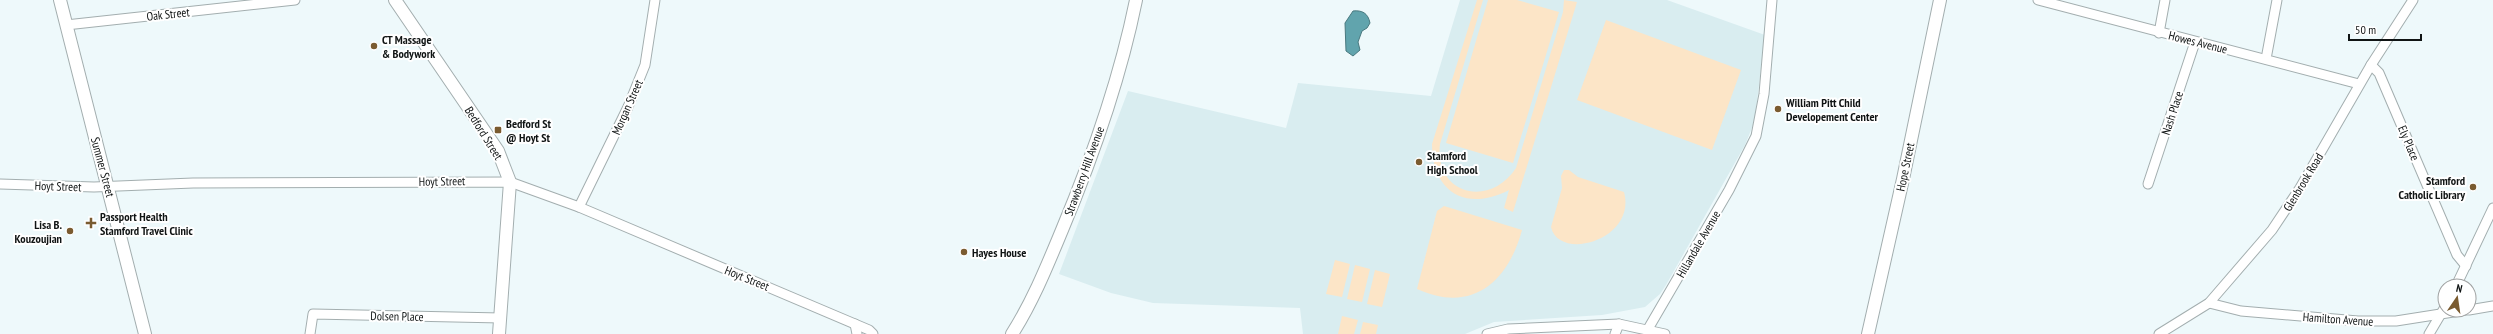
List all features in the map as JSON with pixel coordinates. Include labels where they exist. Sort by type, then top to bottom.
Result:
[{"type":"main road","name":"Summer Street","points":[[60,0],[145,334]]},
{"type":"main road","name":"Bedford Street","points":[[395,0],[498,151],[510,182],[499,334]]},
{"type":"main road","name":"Strawberry Hill Avenue","points":[[1012,334],[1044,275],[1077,195],[1120,71],[1136,0]]},
{"type":"main road","name":"Hope Street","points":[[1868,334],[1903,179],[1940,0]]},
{"type":"street","name":"Oak Street","points":[[66,25],[295,0]]},
{"type":"street","name":"Morgan Street","points":[[579,207],[628,107],[645,65],[655,0]]},
{"type":"street","name":"Hillandale Avenue","points":[[1648,329],[1729,190],[1756,136],[1764,94],[1772,0]]},
{"type":"street","name":"Howes Avenue","points":[[2038,0],[2159,33],[2266,59],[2359,84]]},
{"type":"street","points":[[2159,33],[2165,0]]},
{"type":"street","points":[[2266,59],[2277,0]]},
{"type":"street","name":"Glenbrook Road","points":[[2159,334],[2209,303],[2255,252],[2282,216],[2371,64],[2413,0]]},
{"type":"street","name":"Nash Place","points":[[2148,184],[2195,42]]},
{"type":"street","name":"Ely Place","points":[[2371,64],[2379,73],[2457,255],[2466,266]]},
{"type":"street","name":"Hoyt Street","points":[[0,184],[108,186],[193,183],[510,182],[579,207],[856,324],[869,330],[873,334]]},
{"type":"street","points":[[2460,278],[2493,208]]},
{"type":"street","name":"Hamilton Avenue","points":[[2209,303],[2241,311],[2358,321],[2396,321],[2437,315]]},
{"type":"street","name":"Hamilton Avenue","points":[[2477,309],[2493,306]]},
{"type":"street","name":"Dolsen Place","points":[[310,334],[313,314],[501,318]]},
{"type":"street","points":[[2429,334],[2438,318]]},
{"type":"street","points":[[856,324],[857,334]]},
{"type":"street","points":[[1615,334],[1619,324]]},
{"type":"street","points":[[1487,334],[1508,330],[1619,324],[1648,329],[1664,334]]},
{"type":"shaded area","name":"Stamford High School","points":[[1460,0],[1667,0],[1765,35],[1756,110],[1753,125],[1745,145],[1666,285],[1660,294],[1645,307],[1602,315],[1494,322],[1465,334],[1303,334],[1300,308],[1153,303],[1111,293],[1059,274],[1128,91],[1286,128],[1298,83],[1431,96]]},
{"type":"shaded area","points":[[1477,0],[1483,0],[1440,144],[1440,161],[1446,175],[1454,184],[1466,190],[1479,192],[1492,189],[1505,181],[1516,168],[1563,12],[1564,0],[1577,2],[1513,212],[1504,208],[1509,190],[1494,196],[1479,199],[1466,198],[1455,194],[1445,186],[1438,175],[1434,161],[1432,144]]},
{"type":"shaded area","points":[[1488,0],[1517,0],[1559,12],[1513,163],[1446,143]]},
{"type":"shaded area","points":[[1606,20],[1741,70],[1712,150],[1577,100]]},
{"type":"shaded area","points":[[1564,170],[1569,170],[1578,177],[1624,192],[1625,209],[1619,223],[1609,233],[1595,241],[1581,244],[1568,243],[1557,238],[1551,227],[1562,188],[1561,176]]},
{"type":"shaded area","points":[[1444,206],[1522,230],[1516,248],[1507,265],[1497,278],[1485,288],[1471,295],[1455,298],[1437,296],[1417,289],[1437,211]]},
{"type":"shaded area","points":[[1335,260],[1350,264],[1342,297],[1326,294]]},
{"type":"shaded area","points":[[1355,265],[1370,269],[1362,302],[1347,299]]},
{"type":"shaded area","points":[[1375,270],[1390,274],[1382,307],[1367,304]]},
{"type":"shaded area","points":[[1342,316],[1358,320],[1354,334],[1338,334]]},
{"type":"shaded area","points":[[1363,322],[1378,325],[1376,334],[1360,334]]},
{"type":"water","points":[[1353,11],[1364,13],[1368,17],[1370,23],[1367,28],[1362,31],[1358,42],[1360,50],[1353,56],[1346,51],[1345,23]]},
{"type":"place","name":"CT Massage & Bodywork","points":[[374,46]]},
{"type":"place","name":"William Pitt Child Developement Center","points":[[1778,109]]},
{"type":"place","name":"Bedford St @ Hoyt St","points":[[498,130]]},
{"type":"place","name":"Stamford High School","points":[[1419,162]]},
{"type":"place","name":"Stamford Catholic Library","points":[[2473,187]]},
{"type":"place","name":"Passport Health Stamford Travel Clinic","points":[[91,223]]},
{"type":"place","name":"Lisa B. Kouzoujian","points":[[70,231]]},
{"type":"place","name":"Hayes House","points":[[964,252]]}]
